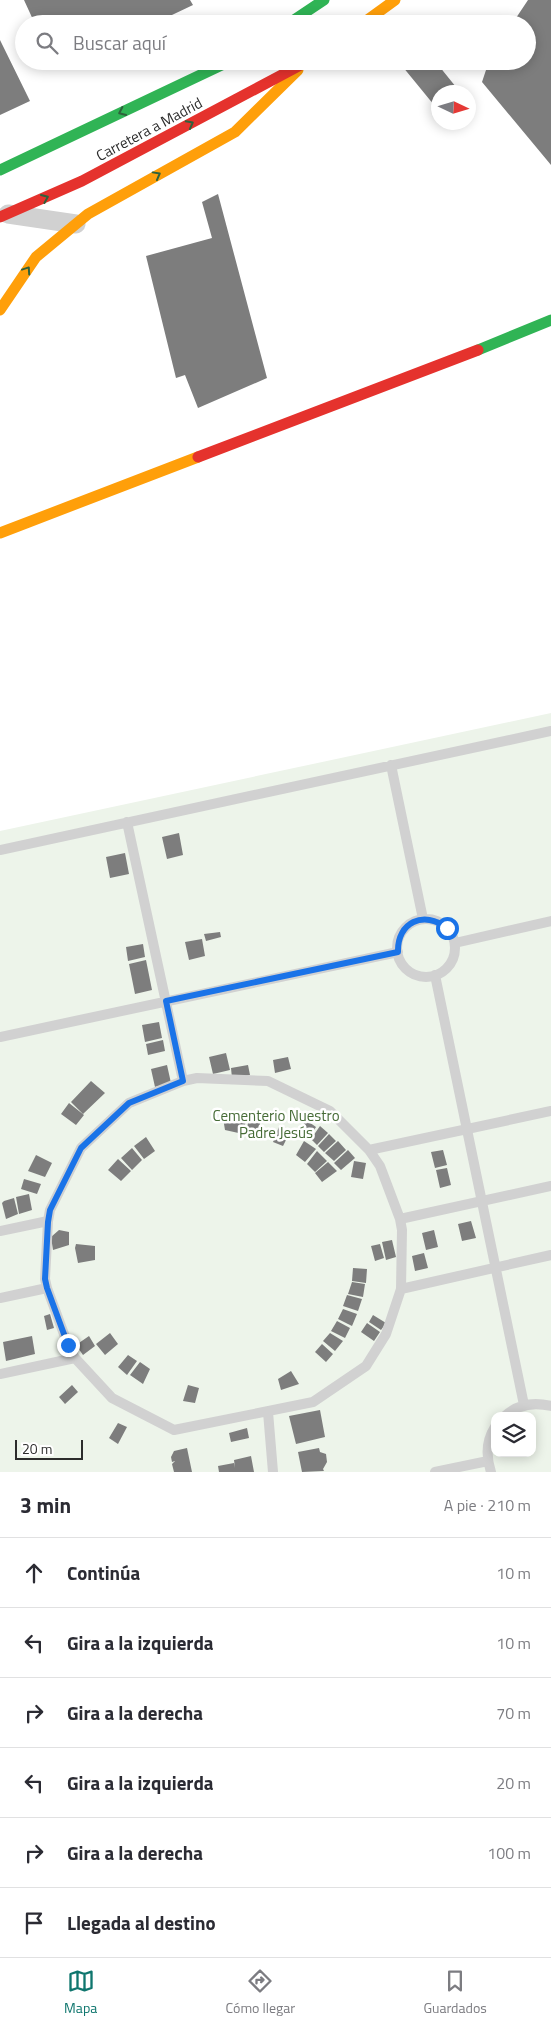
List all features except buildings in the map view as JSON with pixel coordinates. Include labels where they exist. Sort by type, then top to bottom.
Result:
[{"type":"street","points":[[302,15],[324,0]]},
{"type":"street","points":[[374,15],[394,0]]},
{"type":"street","name":"Carretera a Madrid","points":[[0,170],[211,70]]},
{"type":"street","name":"Carretera a Madrid","points":[[3,216],[82,181],[292,70]]},
{"type":"street","points":[[0,310],[36,257],[88,214],[235,132],[298,70]]},
{"type":"street","points":[[3,216],[76,224]]},
{"type":"street","points":[[0,533],[551,320]]},
{"type":"street","points":[[15,515],[54,512]]},
{"type":"lane","points":[[0,850],[551,731]]},
{"type":"lane","points":[[391,765],[423,919]]},
{"type":"lane","points":[[127,822],[183,1081]]},
{"type":"lane","points":[[423,919],[432,919],[447,928],[455,943],[453,959],[448,966],[435,975],[415,975],[401,962],[398,952],[398,944],[403,930],[409,924],[423,919]]},
{"type":"lane","points":[[455,943],[551,921]]},
{"type":"lane","points":[[0,1036],[398,952]]},
{"type":"lane","points":[[435,975],[524,1405]]},
{"type":"lane","points":[[197,1078],[268,1082],[330,1111],[369,1150],[380,1166],[400,1219],[402,1230],[400,1290],[386,1334],[366,1366],[313,1402],[174,1430],[112,1398],[75,1358],[68,1345],[45,1279],[50,1210],[81,1148],[129,1103],[183,1081],[197,1078]]},
{"type":"lane","points":[[369,1150],[551,1112]]},
{"type":"lane","points":[[400,1219],[551,1186]]},
{"type":"lane","points":[[0,1231],[48,1222]]},
{"type":"lane","points":[[400,1290],[551,1255]]},
{"type":"lane","points":[[0,1298],[47,1288]]},
{"type":"lane","points":[[0,1374],[75,1358]]},
{"type":"lane","points":[[509,1412],[524,1405],[539,1403],[551,1406]]},
{"type":"lane","points":[[268,1412],[273,1472]]},
{"type":"lane","points":[[491,1437],[487,1446],[491,1472]]},
{"type":"lane","points":[[434,1472],[488,1461]]},
{"type":"green space","name":"Cementerio Nuestro Padre Jesús","points":[[551,713],[551,1472],[0,1472],[0,831]]},
{"type":"traffic: fast","points":[[302,15],[324,0]]},
{"type":"traffic: fast","points":[[0,170],[211,70]]},
{"type":"traffic: fast","points":[[478,350],[551,320]]},
{"type":"traffic: slow","points":[[374,15],[395,0]]},
{"type":"traffic: slow","points":[[0,310],[36,257],[88,214],[235,132],[298,70]]},
{"type":"traffic: slow","points":[[0,533],[198,457]]},
{"type":"traffic: jam","points":[[0,217],[82,181],[291,70]]},
{"type":"traffic: jam","points":[[198,457],[478,350]]},
{"type":"route","points":[[68,1345],[45,1279],[50,1210],[81,1148],[129,1103],[183,1081],[166,1001],[398,952],[398,944],[403,930],[415,921],[432,919],[440,922],[447,928]]}]
